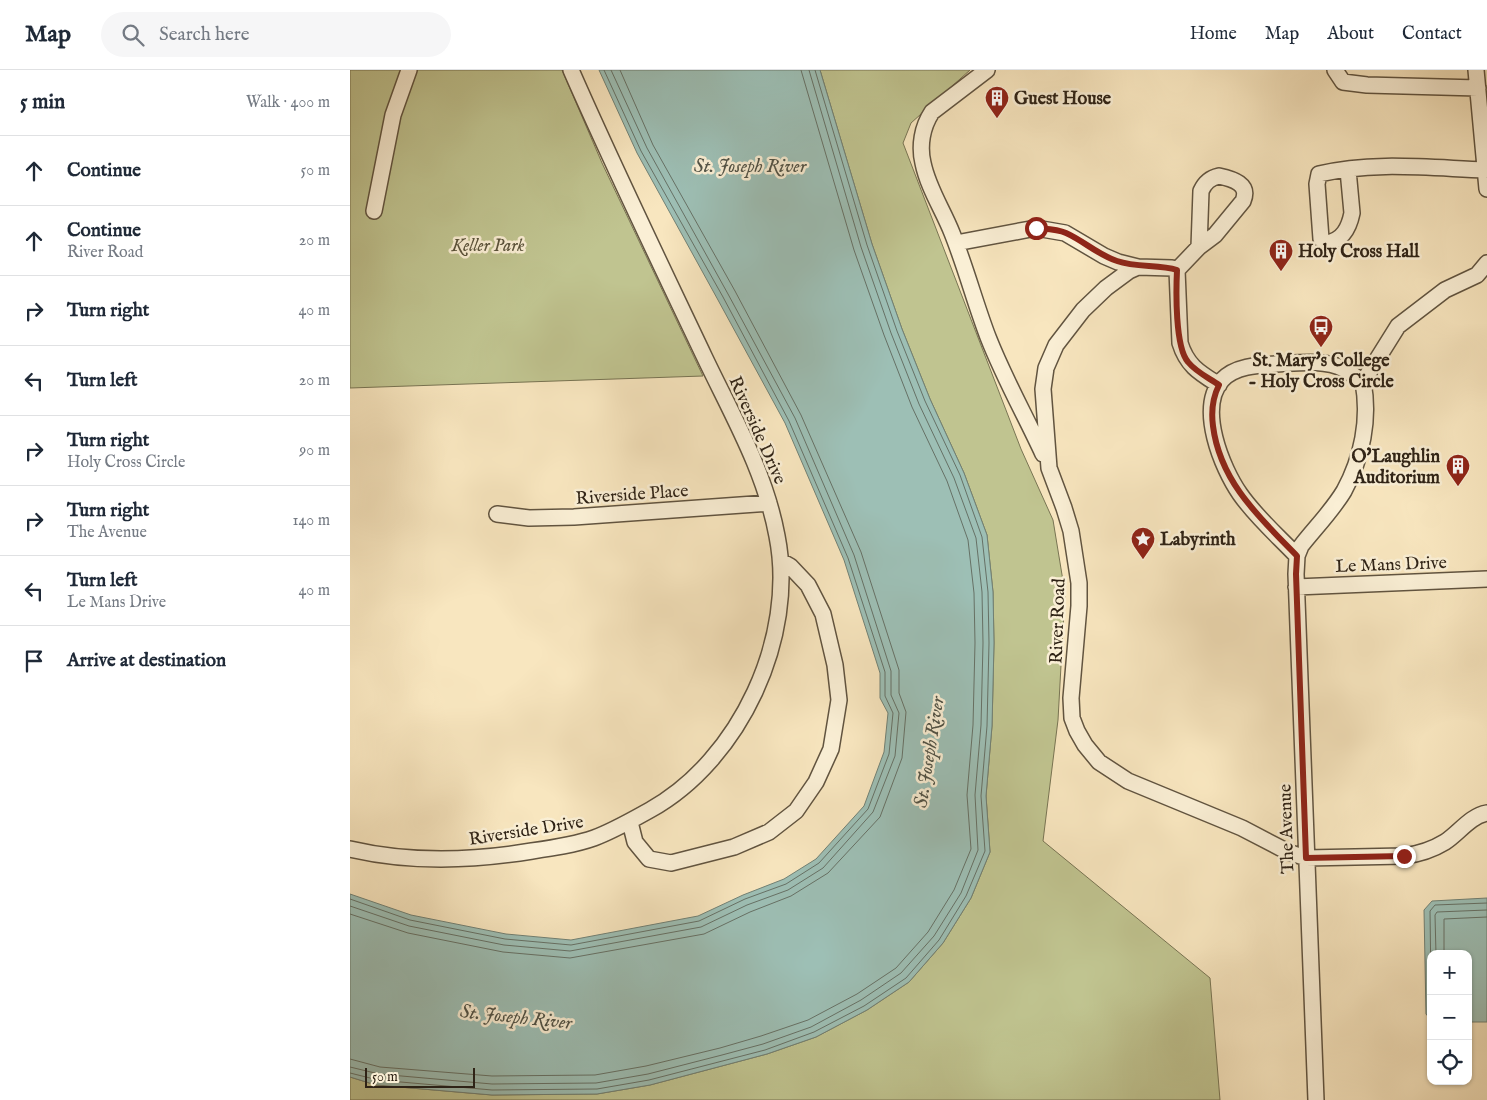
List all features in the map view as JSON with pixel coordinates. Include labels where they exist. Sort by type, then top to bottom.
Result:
[{"type":"street","points":[[374,211],[393,115],[409,70]]},
{"type":"street","name":"Riverside Drive","points":[[350,849],[390,856],[467,859],[564,846],[594,838],[630,822],[685,788],[713,758],[740,722],[764,668],[772,641],[779,608],[781,561],[778,536],[760,473],[604,144],[571,70]]},
{"type":"street","points":[[987,70],[932,112],[926,121],[922,133],[922,162],[926,176],[956,243],[989,339],[1010,389],[1029,423],[1049,468]]},
{"type":"street","points":[[1335,70],[1343,82],[1367,85],[1478,88]]},
{"type":"street","points":[[1476,70],[1487,188]]},
{"type":"street","points":[[1348,170],[1386,167],[1485,170]]},
{"type":"street","points":[[956,243],[1036,228],[1049,229],[1066,233],[1104,256],[1118,262],[1138,267],[1172,268],[1177,270]]},
{"type":"street","points":[[1199,247],[1177,270],[1180,343],[1183,355],[1188,362],[1219,385]]},
{"type":"street","points":[[1363,382],[1343,369],[1323,364],[1298,363],[1254,366],[1236,371],[1222,380],[1214,395],[1212,413],[1215,438],[1230,480],[1253,511],[1297,556],[1301,546],[1343,492],[1354,471],[1361,448],[1365,421],[1363,382],[1398,326],[1445,290],[1477,275],[1487,263]]},
{"type":"street","name":"River Road","points":[[1138,267],[1129,271],[1106,288],[1083,310],[1067,329],[1046,368],[1043,389],[1049,468],[1064,508],[1076,560],[1079,606],[1071,698],[1072,718],[1076,731],[1099,762],[1128,781],[1242,828],[1288,852],[1306,858]]},
{"type":"street","name":"Riverside Place","points":[[497,514],[529,518],[565,517],[769,503]]},
{"type":"street","name":"The Avenue","points":[[1297,556],[1296,586],[1316,1100]]},
{"type":"street","points":[[630,822],[636,842],[648,859],[671,863],[734,846],[769,832],[796,811],[816,782],[831,749],[838,708],[839,700],[835,664],[823,614],[808,585],[790,566],[781,561]]},
{"type":"street","name":"Le Mans Drive","points":[[1296,586],[1487,579]]},
{"type":"street","points":[[1306,858],[1419,854],[1432,850],[1476,817],[1487,813]]},
{"type":"green space","name":"Keller Park","points":[[350,70],[562,70],[602,163],[703,376],[350,388]]},
{"type":"green space","points":[[820,70],[970,70],[911,123],[903,143],[1021,449],[1053,520],[1065,593],[1058,720],[1043,841],[1210,978],[1220,1100],[350,1100],[350,1077],[376,1085],[492,1095],[597,1094],[650,1085],[767,1054],[816,1037],[867,1010],[909,982],[943,943],[971,898],[990,852],[986,796],[992,726],[994,643],[993,592],[987,535],[964,473],[930,399],[902,329],[872,244]]},
{"type":"water","name":"St. Joseph River","points":[[599,70],[820,70],[872,244],[902,329],[930,399],[964,473],[987,535],[993,592],[994,643],[992,726],[986,796],[990,852],[971,898],[943,943],[909,982],[867,1010],[816,1037],[767,1054],[650,1085],[597,1094],[492,1095],[376,1085],[350,1077],[350,894],[411,915],[506,934],[571,940],[698,916],[743,895],[784,879],[816,859],[864,806],[884,752],[888,713],[880,698],[880,673],[844,560],[785,423],[637,153]]},
{"type":"water","points":[[1487,898],[1487,1022],[1472,1022],[1472,950],[1427,950],[1427,1015],[1426,1014],[1424,910],[1432,901]]},
{"type":"place","name":"Guest House","points":[[997,119]]},
{"type":"place","name":"Holy Cross Hall","points":[[1281,272]]},
{"type":"place","name":"St. Mary's College - Holy Cross Circle","points":[[1321,348]]},
{"type":"place","name":"O'Laughlin Auditorium","points":[[1458,487]]},
{"type":"place","name":"Labyrinth","points":[[1143,560]]},
{"type":"route","points":[[1036,228],[1066,233],[1104,256],[1118,262],[1138,267],[1172,268],[1177,270],[1178,318],[1183,355],[1198,371],[1219,385],[1214,395],[1212,413],[1215,438],[1223,464],[1230,480],[1253,511],[1297,556],[1296,574],[1306,858],[1404,856]]}]
